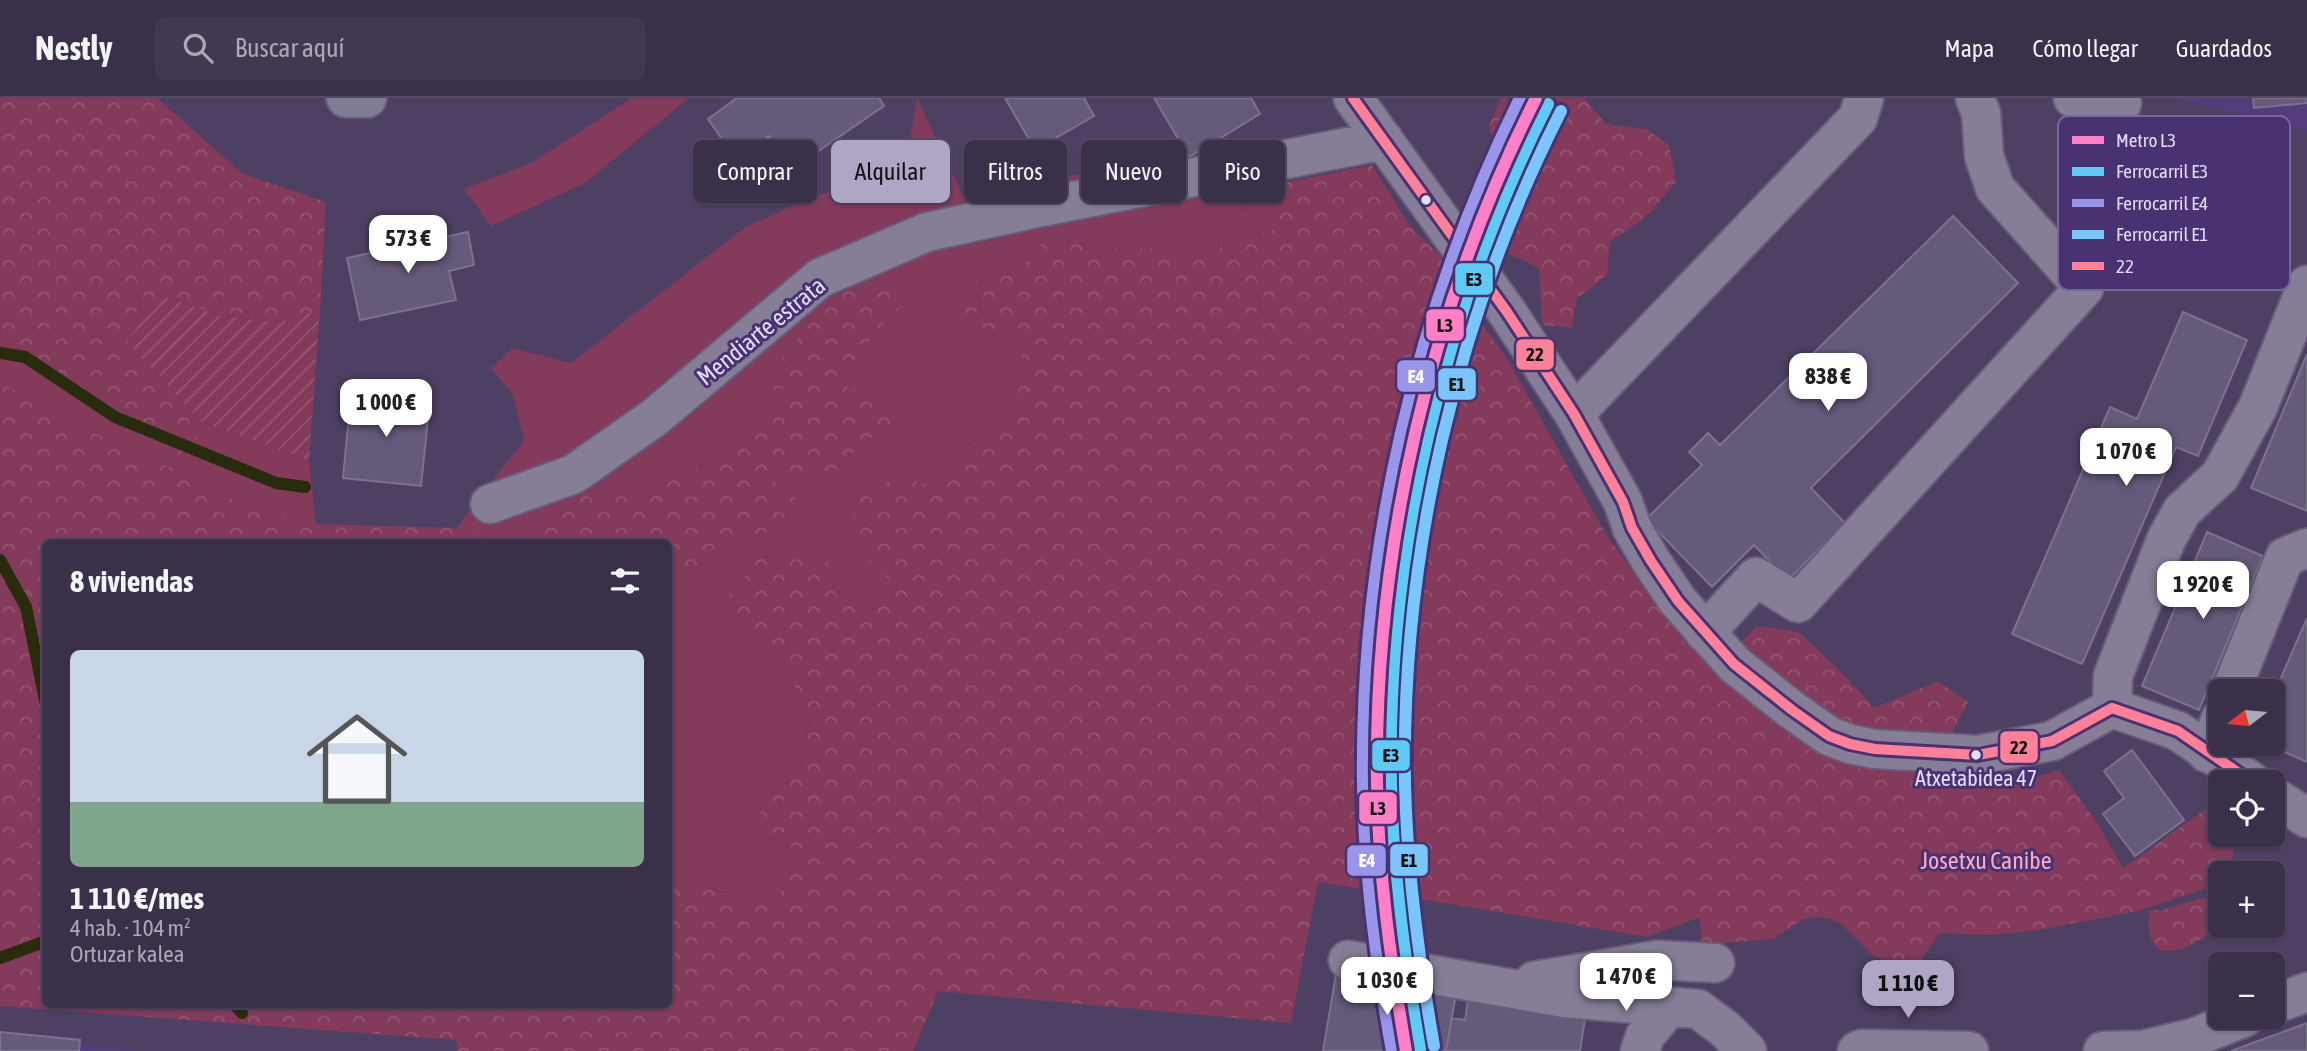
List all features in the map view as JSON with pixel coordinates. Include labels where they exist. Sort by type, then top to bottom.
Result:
[{"type":"main road","points":[[346,98],[367,98]]},
{"type":"street","points":[[1353,98],[1507,312],[1574,414],[1623,502],[1632,528],[1678,601],[1734,664],[1792,710],[1829,736],[1850,744],[1926,753],[1978,755],[2052,741],[2112,708],[2170,727],[2233,770]]},
{"type":"street","points":[[1574,414],[1858,118],[1864,98]]},
{"type":"street","points":[[1975,98],[1980,113],[1984,156],[1995,188],[2058,259]]},
{"type":"street","points":[[2073,98],[2122,103]]},
{"type":"street","name":"Mendiarte estrata","points":[[490,504],[574,474],[655,418],[820,278],[927,232],[1384,140]]},
{"type":"street","points":[[2112,708],[2113,676],[2166,540],[2182,511],[2220,475],[2258,407],[2307,285]]},
{"type":"street","points":[[1705,632],[1756,577],[1798,603],[2082,290]]},
{"type":"street","points":[[2236,679],[2285,557],[2307,548]]},
{"type":"street","points":[[2285,804],[2307,818]]},
{"type":"street","points":[[1348,960],[1564,998],[1698,1009],[1726,1029],[1747,1051]]},
{"type":"street","points":[[1501,987],[1657,960],[1715,963]]},
{"type":"street","points":[[2285,1000],[2307,992]]},
{"type":"street","points":[[1640,1051],[1645,1036],[1669,1007]]},
{"type":"street","points":[[2103,1051],[2143,1049],[2193,1038],[2215,1029]]},
{"type":"street","points":[[1857,1051],[1969,1051]]},
{"type":"shaded area","points":[[2168,98],[2307,98],[2307,131],[2290,127],[2290,116],[2249,116]]},
{"type":"shaded area","points":[[0,1034],[113,1048],[139,1051],[0,1051]]},
{"type":"green space","name":"Josetxu Canibe","points":[[0,98],[157,98],[243,174],[326,202],[320,310],[279,322],[217,315],[160,294],[127,342],[201,422],[186,477],[253,509],[316,524],[456,528],[507,539],[42,539],[42,1008],[672,1008],[672,877],[722,892],[774,902],[806,852],[750,834],[765,801],[799,774],[809,721],[788,670],[762,650],[722,604],[759,557],[825,551],[835,594],[871,612],[891,582],[853,546],[854,499],[900,476],[938,489],[961,451],[1008,417],[1022,380],[1020,342],[993,334],[954,310],[971,281],[1016,274],[1049,236],[1102,249],[1166,248],[1206,252],[1290,224],[1250,211],[1236,203],[1285,203],[1285,182],[1372,165],[1411,228],[1472,285],[1467,299],[1473,313],[1506,357],[1607,536],[1686,644],[1717,665],[1757,626],[1799,632],[1874,708],[1938,681],[1968,702],[1929,777],[1937,788],[2011,782],[2059,770],[2097,823],[2123,868],[2208,807],[2208,847],[2233,847],[2233,861],[2208,861],[2208,887],[2138,911],[2038,930],[1989,935],[1940,933],[1919,962],[1882,960],[1872,955],[1840,923],[1817,917],[1803,919],[1773,939],[1701,945],[1700,917],[1647,937],[1318,882],[1291,1023],[938,991],[913,1051],[458,1051],[456,1040],[0,1006],[0,382],[68,421],[171,468],[182,440],[105,407],[26,349],[0,347]]},
{"type":"green space","points":[[632,98],[689,98],[585,183],[491,226],[464,189],[531,163]]},
{"type":"green space","points":[[917,98],[937,140],[910,140]]},
{"type":"green space","points":[[1501,98],[1584,98],[1606,124],[1646,129],[1669,145],[1676,182],[1645,218],[1610,242],[1607,275],[1577,298],[1572,328],[1542,325],[1539,268],[1509,254],[1494,230],[1507,198],[1489,126]]},
{"type":"green space","points":[[950,168],[964,196],[964,203],[1067,203],[1067,177],[1081,174],[1081,203],[1104,203],[1109,211],[1148,203],[1186,203],[1186,199],[1200,197],[1200,203],[1236,203],[1250,211],[1291,224],[1206,252],[1166,248],[1102,249],[1049,236],[1016,274],[971,281],[993,334],[1020,342],[1022,380],[1008,417],[961,451],[938,490],[854,546],[892,582],[870,612],[835,594],[824,551],[760,557],[723,604],[762,650],[788,670],[809,721],[799,774],[765,801],[751,834],[806,852],[774,902],[723,892],[672,877],[672,567],[694,568],[723,541],[784,529],[769,479],[834,472],[860,445],[904,416],[881,396],[847,390],[874,333],[904,304],[919,277],[881,291],[844,289],[756,392],[792,387],[769,428],[687,474],[646,492],[584,489],[538,539],[489,537],[456,528],[524,440],[512,393],[491,368],[512,348],[571,363],[744,228],[799,203],[817,203],[817,195],[831,192],[831,203],[950,203]]},
{"type":"green space","points":[[919,276],[904,304],[874,333],[847,389],[881,396],[905,416],[860,445],[834,472],[771,479],[800,501],[784,529],[723,541],[694,568],[672,567],[672,539],[538,539],[584,489],[646,492],[687,474],[769,428],[791,388],[755,392],[810,323],[845,289],[881,291]]},
{"type":"green space","points":[[159,294],[217,315],[279,322],[320,310],[309,460],[201,422],[127,342]]},
{"type":"green space","points":[[0,347],[26,349],[105,407],[182,439],[201,422],[309,460],[316,524],[253,509],[68,421],[0,382]]},
{"type":"green space","points":[[2208,897],[2208,934],[2185,948],[2160,950],[2152,941],[2149,932],[2149,910],[2161,910]]},
{"type":"building","points":[[737,98],[879,98],[884,106],[817,152],[817,140],[772,140],[769,136],[763,140],[723,140],[708,119]]},
{"type":"building","points":[[1005,98],[1084,98],[1094,116],[1052,140],[1029,140]]},
{"type":"building","points":[[1154,98],[1251,98],[1260,114],[1217,140],[1200,140],[1200,150],[1189,157],[1186,140],[1179,140]]},
{"type":"building","points":[[2253,98],[2307,98],[2307,103],[2254,108]]},
{"type":"building","points":[[1953,216],[2018,283],[1811,488],[1845,523],[1788,580],[1754,545],[1712,587],[1646,519],[1702,465],[1689,452],[1708,433],[1720,445]]},
{"type":"building","points":[[468,232],[474,265],[449,271],[456,300],[360,320],[347,258]]},
{"type":"building","points":[[2183,312],[2247,340],[2198,456],[2176,447],[2082,664],[2012,634],[2110,407],[2137,419]]},
{"type":"building","points":[[2307,354],[2307,511],[2251,488]]},
{"type":"building","points":[[351,393],[430,400],[421,486],[343,478]]},
{"type":"building","points":[[2207,532],[2263,556],[2212,679],[2208,679],[2208,688],[2199,710],[2142,686]]},
{"type":"building","points":[[2307,618],[2307,762],[2286,753],[2286,679],[2280,679]]},
{"type":"building","points":[[2132,750],[2184,820],[2135,856],[2103,814],[2124,798],[2104,771]]},
{"type":"building","points":[[1336,974],[1456,994],[1446,1051],[1323,1051]]},
{"type":"building","points":[[1468,999],[1585,1019],[1580,1051],[1446,1051],[1452,1018],[1465,1020]]},
{"type":"building","points":[[2307,1023],[2307,1051],[2231,1051]]},
{"type":"building","points":[[0,1032],[80,1040],[79,1051],[0,1051]]},
{"type":"waterway","points":[[0,353],[25,357],[115,417],[276,483],[305,487]]},
{"type":"waterway","points":[[0,560],[26,607],[42,685]]},
{"type":"waterway","points":[[0,958],[42,942]]},
{"type":"waterway","points":[[238,1008],[242,1013]]},
{"type":"metro line","name":"L3","points":[[1406,1051],[1386,918],[1377,783],[1379,695],[1386,606],[1398,518],[1438,345],[1466,261],[1499,178],[1536,98]]},
{"type":"rail line","name":"E4","points":[[1392,1051],[1372,918],[1364,817],[1365,694],[1372,606],[1384,518],[1401,431],[1424,345],[1451,261],[1483,178],[1520,98]]},
{"type":"rail line","name":"E3","points":[[1420,1049],[1409,983],[1392,818],[1392,697],[1399,610],[1411,522],[1428,435],[1451,349],[1478,265],[1511,183],[1548,104]]},
{"type":"rail line","name":"E1","points":[[1434,1046],[1415,916],[1406,817],[1406,697],[1413,610],[1425,524],[1442,438],[1465,353],[1492,270],[1524,189],[1561,111]]},
{"type":"transit line","name":"22","points":[[1353,98],[1507,312],[1574,414],[1623,502],[1632,528],[1678,601],[1734,664],[1792,710],[1829,736],[1850,744],[1875,749],[1978,755],[2052,741],[2112,708],[2178,731],[2235,770]]},
{"type":"place","name":"Atxetabidea 47","points":[[1976,755]]}]
